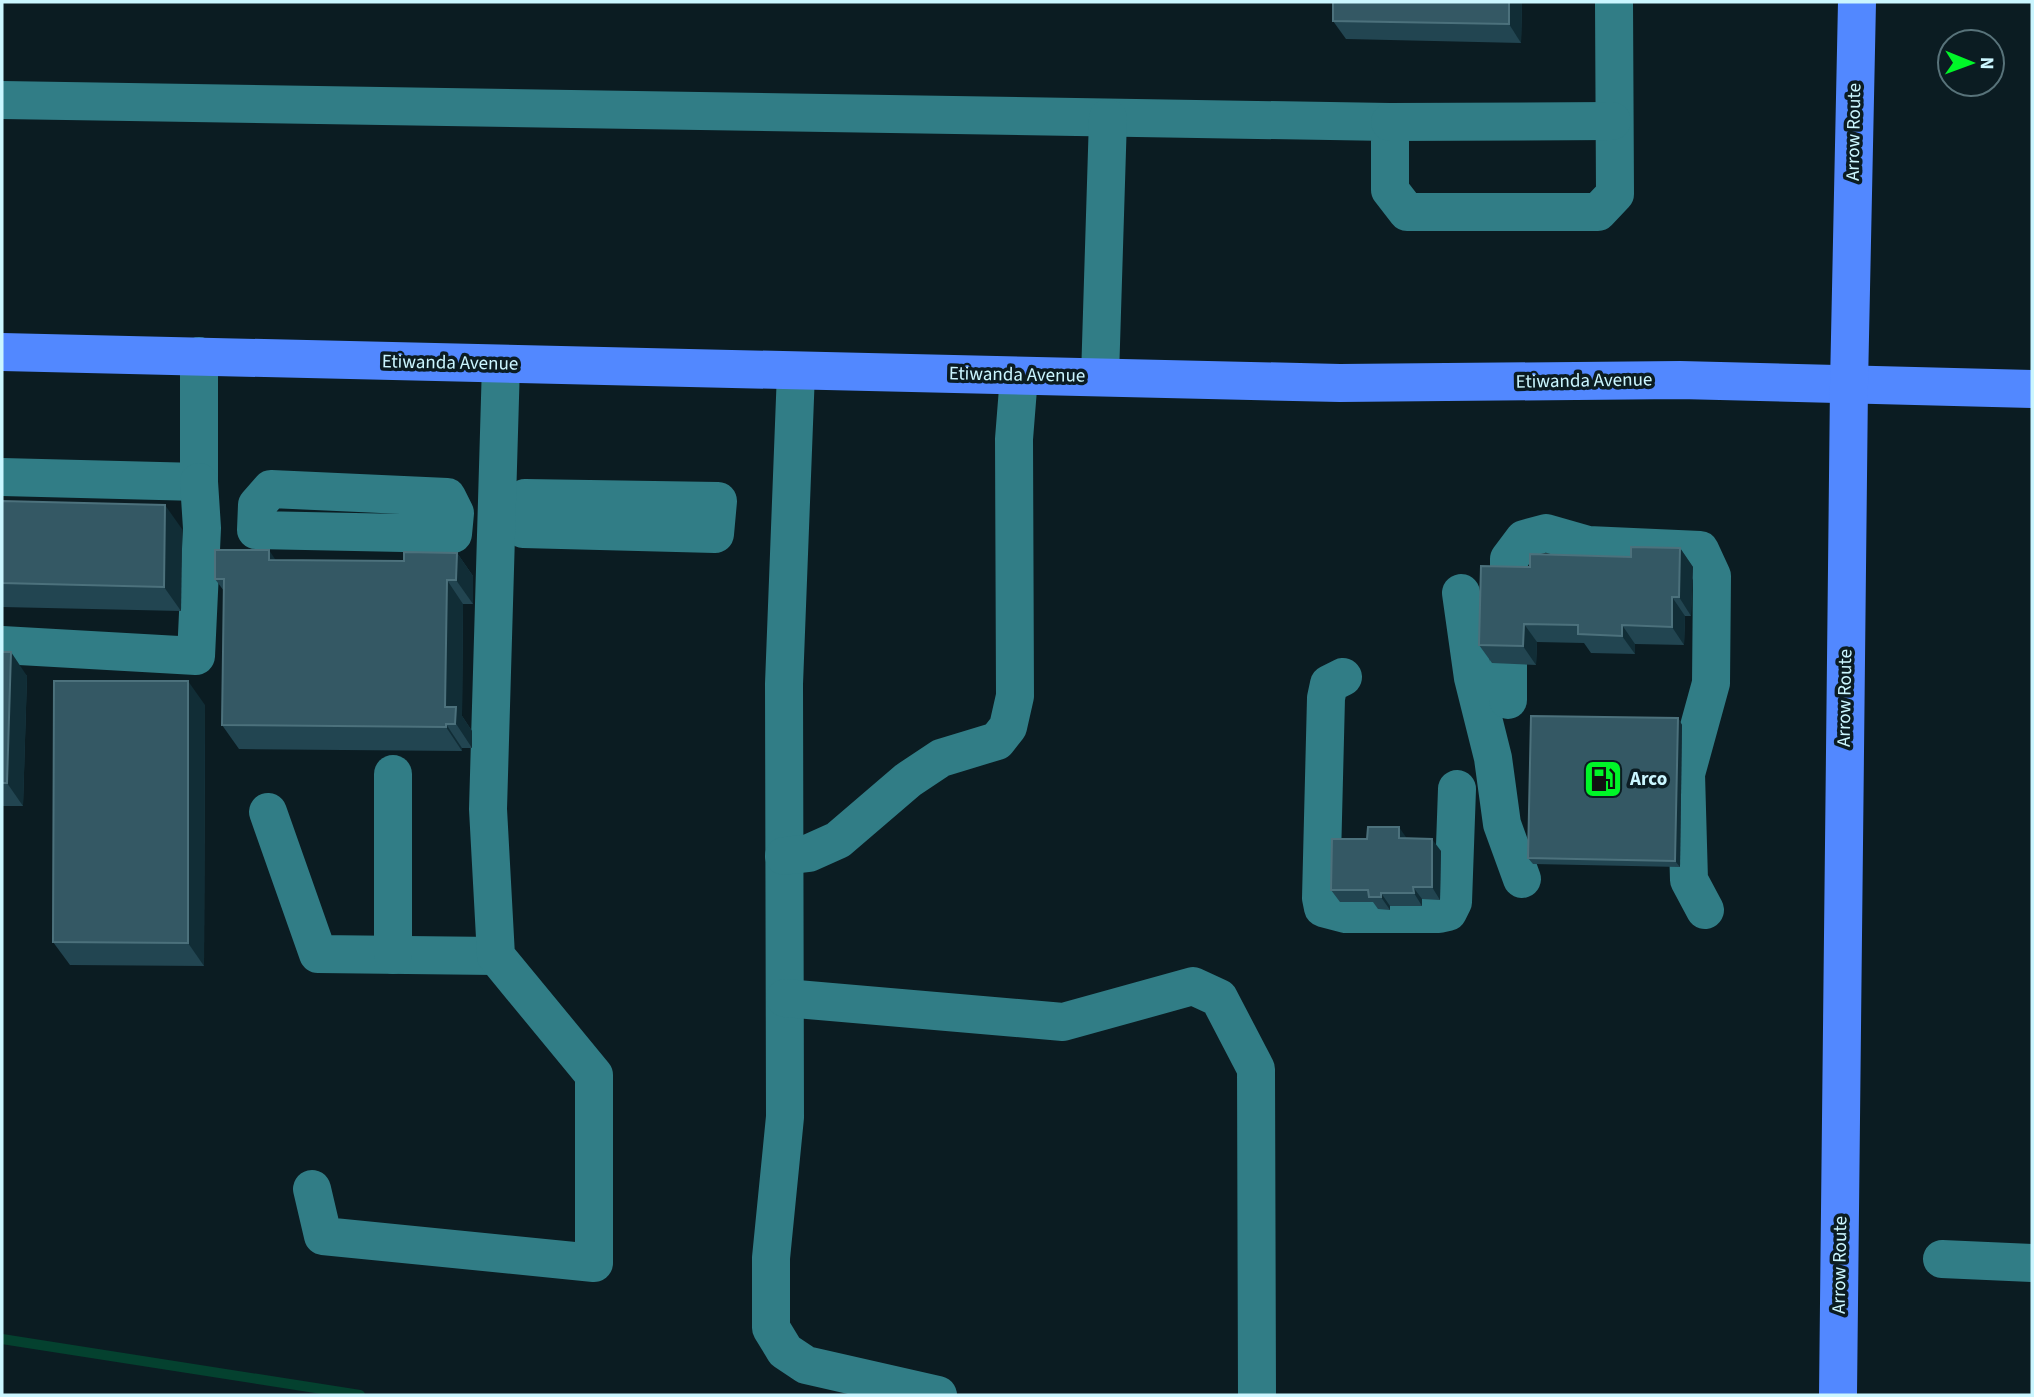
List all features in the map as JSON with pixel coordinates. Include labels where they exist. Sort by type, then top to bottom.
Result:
[{"type":"main road","name":"Arrow Route","points":[[1838,1395],[1849,384],[1857,2]]},
{"type":"main road","name":"Etiwanda Avenue","points":[[2,352],[1352,383],[1680,380],[2032,388]]},
{"type":"lane","points":[[1390,122],[1390,190],[1407,212],[1598,212],[1615,194],[1612,121],[1614,2]]},
{"type":"lane","points":[[2,100],[1390,122],[1612,121]]},
{"type":"lane","points":[[1100,377],[1108,118]]},
{"type":"lane","points":[[2,645],[196,656],[202,528],[199,356]]},
{"type":"lane","points":[[312,1189],[323,1236],[594,1263],[594,1075],[496,957],[488,809],[511,515],[501,364]]},
{"type":"lane","points":[[796,372],[784,684],[785,1117],[771,1258],[771,1328],[785,1351],[806,1365],[938,1395]]},
{"type":"lane","points":[[784,856],[809,853],[838,841],[908,780],[942,758],[997,741],[1008,727],[1015,696],[1014,439],[1018,376]]},
{"type":"lane","points":[[2,477],[200,482]]},
{"type":"lane","points":[[455,513],[511,515]]},
{"type":"lane","points":[[1509,584],[1509,559],[1524,539],[1546,533],[1588,545],[1700,550],[1712,576],[1711,683],[1686,774],[1689,880],[1705,910]]},
{"type":"lane","points":[[1461,593],[1473,677],[1493,758],[1502,824],[1522,879]]},
{"type":"lane","points":[[1343,677],[1329,684],[1326,698],[1321,898],[1323,908],[1346,914],[1448,912],[1453,902],[1457,789]]},
{"type":"lane","points":[[393,774],[393,955]]},
{"type":"lane","points":[[268,812],[318,954],[496,957]]},
{"type":"lane","points":[[785,998],[1063,1022],[1193,985],[1219,998],[1256,1069],[1257,1395]]},
{"type":"lane","points":[[1942,1259],[2032,1263]]},
{"type":"building","points":[[1333,2],[1509,2],[1509,24],[1333,21]]},
{"type":"building","points":[[2,501],[165,505],[164,587],[2,583]]},
{"type":"building","points":[[1631,547],[1680,548],[1679,597],[1672,597],[1672,627],[1622,625],[1622,636],[1578,634],[1578,625],[1524,624],[1523,646],[1479,645],[1481,566],[1530,567],[1530,554],[1631,557]]},
{"type":"building","points":[[215,550],[269,550],[269,560],[404,561],[404,552],[457,553],[456,580],[447,580],[445,707],[456,707],[455,724],[446,724],[446,727],[222,725],[224,579],[215,579]]},
{"type":"building","points":[[2,652],[11,652],[7,783],[2,783]]},
{"type":"building","points":[[54,681],[188,681],[188,943],[53,942]]},
{"type":"building","points":[[1531,716],[1678,718],[1675,861],[1528,858]]},
{"type":"building","points":[[1368,827],[1399,827],[1399,838],[1432,839],[1432,887],[1413,887],[1414,893],[1381,893],[1381,897],[1369,897],[1368,890],[1331,890],[1332,839],[1367,839]]},
{"type":"waterway","points":[[2,1339],[360,1395]]},
{"type":"place","name":"Arco","points":[[1603,779]]}]
